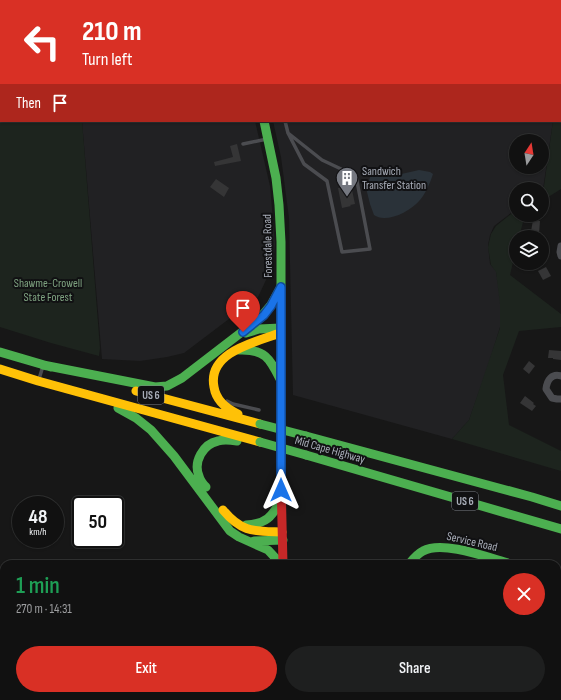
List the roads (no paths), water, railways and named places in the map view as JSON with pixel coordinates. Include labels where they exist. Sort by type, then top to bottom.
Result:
[{"type":"main road","name":"Forestdale Road","points":[[264,122],[276,178],[282,256],[282,560]]},
{"type":"main road","points":[[43,365],[134,384],[161,387],[172,384],[177,382],[264,315],[271,306],[281,287]]},
{"type":"main road","points":[[234,338],[252,330],[264,328],[281,331]]},
{"type":"main road","points":[[260,424],[230,410],[222,404],[217,396],[213,384],[215,372],[219,362],[230,352],[281,331]]},
{"type":"main road","points":[[234,351],[249,349],[262,353],[271,361],[281,381]]},
{"type":"main road","name":"Mid Cape Highway","points":[[0,352],[508,492],[561,505]]},
{"type":"main road","name":"Mid Cape Highway","points":[[0,368],[38,381],[306,455],[561,529]]},
{"type":"main road","points":[[92,396],[128,413],[144,423],[174,456],[227,527],[235,534],[268,550],[278,560]]},
{"type":"main road","points":[[260,442],[224,440],[214,442],[203,452],[197,464],[197,472],[200,479],[230,518],[238,525],[248,530],[283,536]]},
{"type":"main road","points":[[238,525],[255,524],[264,521],[272,515],[281,500]]},
{"type":"main road","points":[[249,541],[261,541],[283,536]]},
{"type":"main road","name":"Service Road","points":[[412,560],[423,551],[438,547],[460,550],[496,560]]},
{"type":"street","points":[[561,246],[561,256]]},
{"type":"street","points":[[561,376],[553,376],[549,379],[546,389],[552,398],[557,400],[561,399]]},
{"type":"lane","points":[[285,122],[288,133],[304,164],[326,181],[342,252],[370,249],[356,176],[322,160],[288,133]]},
{"type":"lane","points":[[243,144],[269,139]]},
{"type":"lane","points":[[38,381],[43,365]]},
{"type":"lane","points":[[217,396],[233,404],[259,410]]},
{"type":"place","name":"Sandwich Transfer Station","points":[[347,198]]},
{"type":"park label","name":"Shawme-Crowell State Forest","points":[[48,290]]}]
